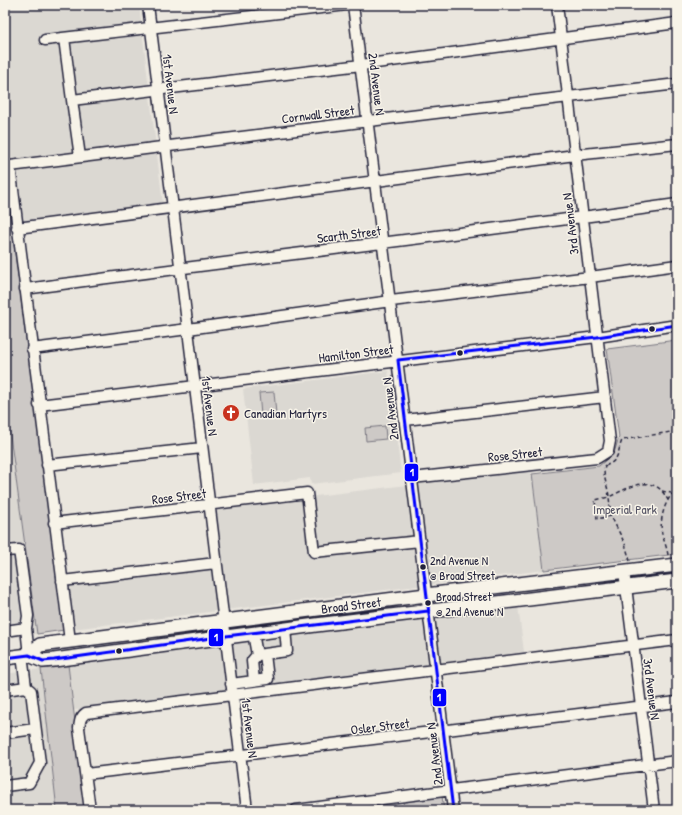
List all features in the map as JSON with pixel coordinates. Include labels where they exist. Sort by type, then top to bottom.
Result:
[{"type":"main road","name":"Broad Street","points":[[5,658],[25,655],[40,645],[426,595],[673,565]]},
{"type":"main road","name":"Broad Street","points":[[25,655],[43,661],[54,660],[226,636],[677,581]]},
{"type":"street","name":"1st Avenue N","points":[[148,5],[247,810]]},
{"type":"street","points":[[44,40],[347,5]]},
{"type":"street","name":"2nd Avenue N","points":[[353,5],[369,121],[382,243],[454,810]]},
{"type":"street","name":"3rd Avenue N","points":[[557,5],[610,441],[608,451],[597,458]]},
{"type":"street","points":[[72,100],[361,65],[677,23]]},
{"type":"street","points":[[64,38],[80,157]]},
{"type":"street","name":"Cornwall Street","points":[[17,228],[10,166],[677,84]]},
{"type":"street","points":[[70,641],[17,228],[575,155],[677,144]]},
{"type":"street","name":"Scarth Street","points":[[25,290],[180,268],[583,218],[677,204]]},
{"type":"street","points":[[32,349],[188,330],[390,301],[677,265]]},
{"type":"street","name":"Hamilton Street","points":[[39,405],[195,387],[398,360],[597,337],[677,326]]},
{"type":"street","points":[[405,420],[605,398]]},
{"type":"street","points":[[47,465],[202,448]]},
{"type":"street","name":"Rose Street","points":[[412,478],[597,458]]},
{"type":"street","name":"Rose Street","points":[[54,524],[307,493],[314,552],[420,541]]},
{"type":"street","points":[[5,551],[19,550],[28,616],[25,655],[26,687],[31,692],[40,763],[29,783],[5,786]]},
{"type":"street","points":[[62,582],[216,564]]},
{"type":"street","name":"3rd Avenue N","points":[[628,570],[626,587],[654,810]]},
{"type":"street","points":[[5,631],[26,628]]},
{"type":"street","points":[[261,654],[287,651],[285,629]]},
{"type":"street","points":[[231,684],[268,679],[253,633]]},
{"type":"street","points":[[90,810],[79,728],[80,719],[82,715],[86,713],[677,640]]},
{"type":"street","points":[[5,690],[26,687]]},
{"type":"street","name":"Osler Street","points":[[86,774],[677,702]]},
{"type":"street","points":[[5,733],[36,729]]},
{"type":"street","points":[[296,810],[677,761]]},
{"type":"path","points":[[605,466],[613,463],[620,451],[622,440],[677,431]]},
{"type":"path","points":[[597,458],[605,466]]},
{"type":"path","points":[[605,466],[603,475],[608,485],[611,516],[625,544],[631,562],[628,570]]},
{"type":"path","points":[[611,516],[597,519],[595,500],[610,497],[629,488],[647,483],[656,486],[662,491],[668,500]]},
{"type":"path","points":[[673,565],[662,535],[662,527],[664,511],[668,500],[671,493],[677,489]]},
{"type":"path","points":[[662,491],[671,493]]},
{"type":"shaded area","points":[[5,5],[139,5],[163,205],[11,223],[5,176]]},
{"type":"shaded area","points":[[388,371],[401,473],[311,484],[310,478],[254,485],[243,389]]},
{"type":"shaded area","points":[[5,398],[37,634],[5,638]]},
{"type":"shaded area","points":[[531,470],[544,570],[64,630],[58,585],[222,565],[215,508]]},
{"type":"shaded area","points":[[518,606],[524,652],[74,710],[68,665]]},
{"type":"shaded area","points":[[41,669],[57,810],[5,810],[5,674]]},
{"type":"green space","points":[[5,176],[64,630],[37,634],[5,398]]},
{"type":"green space","name":"Imperial Park","points":[[677,340],[677,554],[544,570],[532,474],[599,466],[614,453],[619,437],[607,349]]},
{"type":"green space","points":[[274,392],[276,414],[261,415],[259,393]]},
{"type":"green space","points":[[385,426],[386,439],[366,441],[365,428]]},
{"type":"green space","points":[[68,665],[86,810],[57,810],[41,669]]},
{"type":"green space","points":[[442,796],[444,810],[404,810],[403,801]]},
{"type":"transit line","name":"1","points":[[398,360],[597,337],[677,325]]},
{"type":"transit line","name":"1","points":[[398,360],[453,810]]},
{"type":"transit line","name":"1","points":[[5,658],[29,655],[43,661],[54,660],[226,636],[428,611]]},
{"type":"place","name":"Canadian Martyrs","points":[[231,413]]},
{"type":"place","name":"2nd Avenue N @ Broad Street","points":[[423,567]]},
{"type":"place","name":"Broad Street @ 2nd Avenue N","points":[[428,603]]}]
